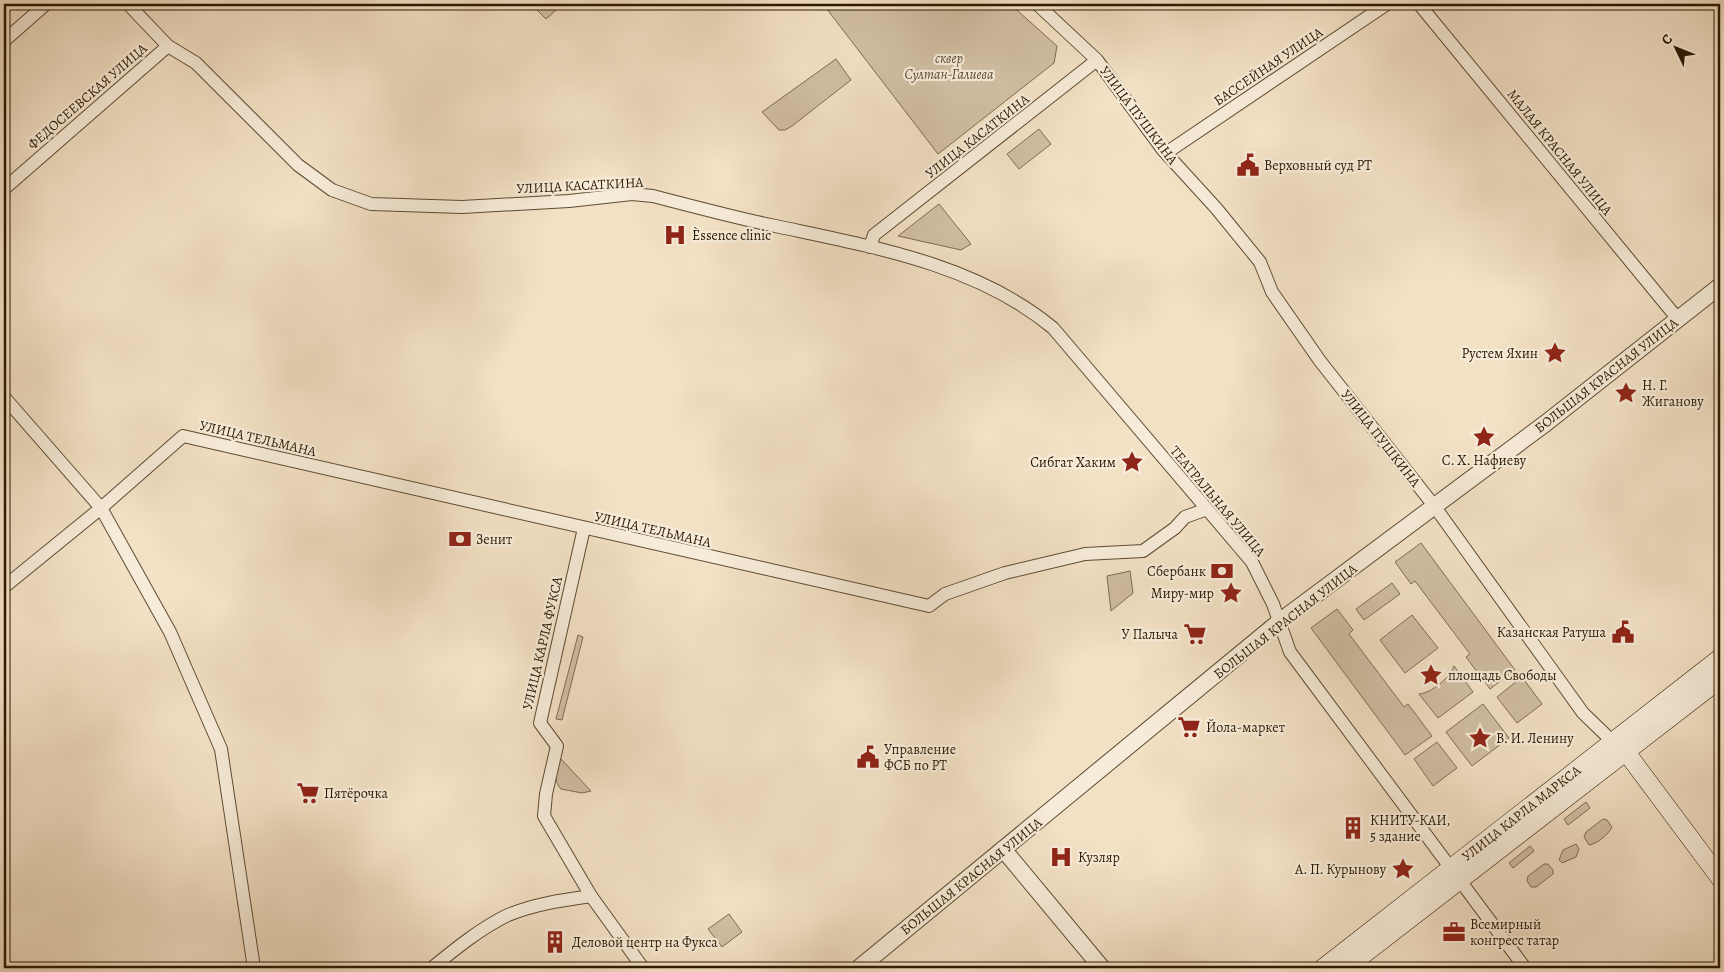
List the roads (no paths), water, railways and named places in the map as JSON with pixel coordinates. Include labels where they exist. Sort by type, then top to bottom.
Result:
[{"type":"main road","name":"УЛИЦА КАРЛА МАРКСА","points":[[1346,968],[1612,741],[1720,658]]},
{"type":"main road","name":"УЛИЦА КАРЛА МАРКСА","points":[[1323,968],[1626,752],[1720,679]]},
{"type":"main road","name":"УЛИЦА ПУШКИНА","points":[[1612,741],[1626,752],[1720,878]]},
{"type":"street","points":[[4,41],[46,4]]},
{"type":"street","name":"УЛИЦА КАСАТКИНА","points":[[128,4],[168,46],[196,62],[298,165],[332,190],[371,204],[462,206],[569,201],[640,195],[870,247],[874,236],[1097,60]]},
{"type":"street","name":"УЛИЦА ПУШКИНА","points":[[1038,4],[1097,60],[1166,153],[1216,208],[1260,262],[1272,292],[1320,361],[1435,507],[1583,713],[1612,741]]},
{"type":"street","name":"БАССЕЙНАЯ УЛИЦА","points":[[1166,153],[1387,4]]},
{"type":"street","name":"МАЛАЯ КРАСНАЯ УЛИЦА","points":[[1419,4],[1678,318]]},
{"type":"street","name":"ФЕДОСЕЕВСКАЯ УЛИЦА","points":[[4,189],[168,46]]},
{"type":"street","name":"ТЕАТРАЛЬНАЯ УЛИЦА","points":[[870,247],[970,278],[1026,307],[1053,328],[1252,562],[1273,604],[1290,652],[1525,968]]},
{"type":"street","name":"БОЛЬШАЯ КРАСНАЯ УЛИЦА","points":[[859,968],[1279,622],[1556,415],[1720,286]]},
{"type":"street","points":[[4,397],[101,508],[170,632],[221,749],[254,968]]},
{"type":"street","name":"УЛИЦА ТЕЛЬМАНА","points":[[101,508],[183,436],[929,606],[945,594],[1005,573],[1085,554],[1143,551],[1176,528],[1185,517],[1207,509]]},
{"type":"street","points":[[4,586],[101,508]]},
{"type":"street","name":"УЛИЦА КАРЛА ФУКСА","points":[[584,528],[540,722],[557,746],[546,794],[544,816],[591,896],[644,968]]},
{"type":"street","points":[[1003,849],[1102,968]]},
{"type":"street","points":[[432,968],[461,945],[508,916],[555,901],[591,896]]},
{"type":"place","name":"Верховный суд РТ","points":[[1248,165]]},
{"type":"place","name":"Èssence clinic","points":[[675,235]]},
{"type":"place","name":"Рустем Яхин","points":[[1555,353]]},
{"type":"place","name":"Н. Г. Жиганову","points":[[1626,393]]},
{"type":"place","name":"С. Х. Нафиеву","points":[[1484,437]]},
{"type":"place","name":"Сибгат Хаким","points":[[1132,462]]},
{"type":"place","name":"Зенит","points":[[460,539]]},
{"type":"place","name":"Сбербанк","points":[[1222,571]]},
{"type":"place","name":"Миру-мир","points":[[1231,593]]},
{"type":"place","name":"Казанская Ратуша","points":[[1623,632]]},
{"type":"place","name":"У Палыча","points":[[1195,634]]},
{"type":"place","name":"площадь Свободы","points":[[1431,675]]},
{"type":"place","name":"Йола-маркет","points":[[1189,727]]},
{"type":"place","name":"В. И. Ленину","points":[[1480,738]]},
{"type":"place","name":"Управление ФСБ по РТ","points":[[868,757]]},
{"type":"place","name":"Пятёрочка","points":[[308,793]]},
{"type":"place","name":"КНИТУ-КАИ, 5 здание","points":[[1353,828]]},
{"type":"place","name":"Кузляр","points":[[1061,857]]},
{"type":"place","name":"А. П. Курынову","points":[[1403,869]]},
{"type":"place","name":"Всемирный конгресс татар","points":[[1454,932]]},
{"type":"place","name":"Деловой центр на Фукса","points":[[555,942]]},
{"type":"park label","name":"сквер Султан-Галиева","points":[[949,66]]}]
